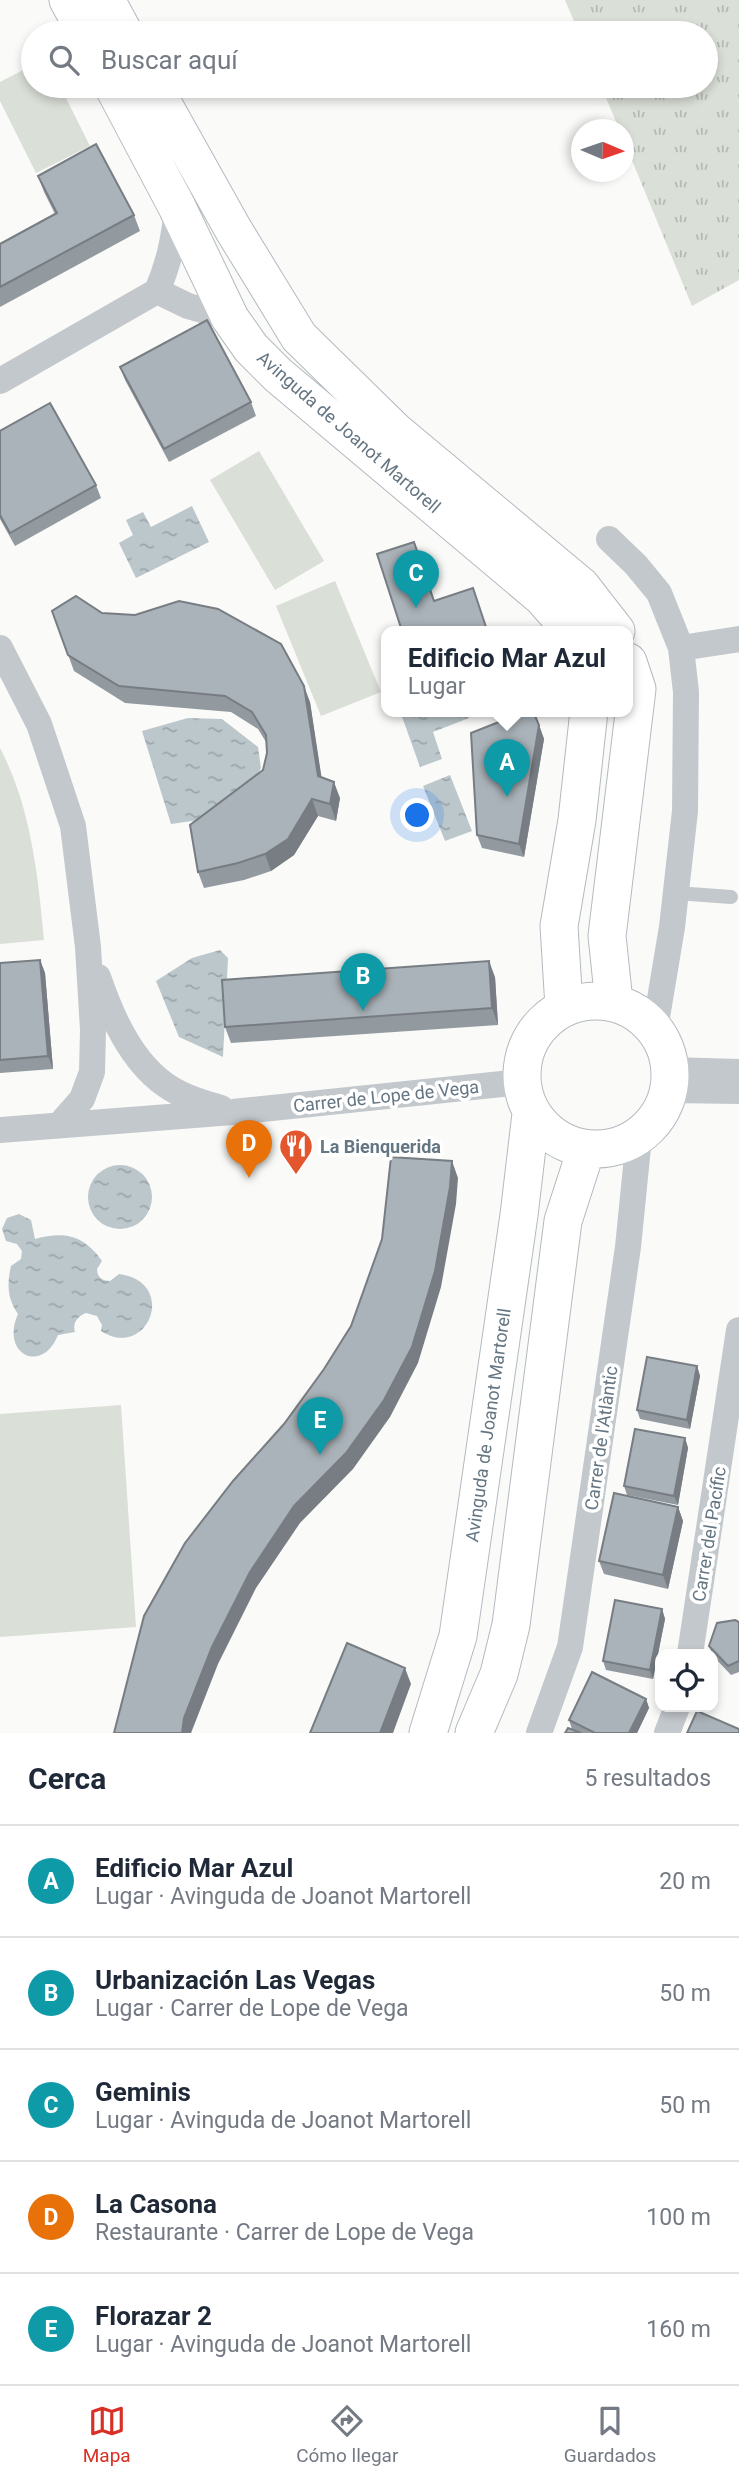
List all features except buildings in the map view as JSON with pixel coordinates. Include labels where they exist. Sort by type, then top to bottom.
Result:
[{"type":"street","points":[[68,0],[79,21]]},
{"type":"street","points":[[106,0],[117,21]]},
{"type":"street","name":"Avinguda de Joanot Martorell","points":[[125,98],[230,318],[251,348],[278,375],[542,597],[568,626]]},
{"type":"street","name":"Avinguda de Joanot Martorell","points":[[160,98],[233,229],[299,337],[395,431],[580,586],[612,626]]},
{"type":"street","points":[[0,381],[156,291],[168,265],[177,207]]},
{"type":"street","points":[[156,291],[188,306],[230,318]]},
{"type":"street","points":[[609,539],[636,565],[659,593],[681,648],[686,692],[685,811],[676,893],[655,1030]]},
{"type":"street","points":[[681,648],[739,639]]},
{"type":"street","points":[[0,648],[39,724],[73,826],[88,947],[93,1030],[92,1072],[82,1099],[61,1124]]},
{"type":"street","points":[[614,1002],[607,936],[637,689],[633,677]]},
{"type":"street","points":[[564,1007],[559,926],[577,820],[588,717]]},
{"type":"street","points":[[88,947],[108,1008],[150,1073],[177,1093],[233,1112]]},
{"type":"street","points":[[589,1000],[614,1002],[637,1012],[655,1030],[666,1049],[670,1080],[663,1108],[653,1124],[639,1137],[622,1146],[586,1150],[555,1138],[526,1098],[523,1059],[531,1038],[545,1020],[564,1007],[589,1000]]},
{"type":"street","points":[[670,1080],[739,1072]]},
{"type":"street","points":[[670,1080],[739,1091]]},
{"type":"street","name":"Avinguda de Joanot Martorell","points":[[428,1733],[458,1636],[519,1215],[526,1098]]},
{"type":"street","name":"Carrer de Lope de Vega","points":[[0,1130],[233,1112],[526,1098]]},
{"type":"street","name":"Carrer de l'Atlàntic","points":[[539,1733],[570,1647],[628,1247],[639,1137]]},
{"type":"street","points":[[474,1733],[499,1674],[511,1625],[563,1221],[586,1150]]},
{"type":"street","name":"Carrer del Pacífic","points":[[691,1649],[739,1330]]},
{"type":"street","points":[[667,1733],[675,1712]]},
{"type":"lane","points":[[676,893],[730,897]]},
{"type":"green space","points":[[565,0],[739,0],[739,280],[692,306],[634,165],[634,119],[615,119],[606,98],[718,98],[718,21],[574,21]]},
{"type":"green space","points":[[21,71],[21,98],[66,98],[90,146],[36,173],[0,101],[0,82]]},
{"type":"green space","points":[[259,451],[324,561],[275,590],[210,480]]},
{"type":"green space","points":[[335,581],[381,692],[321,716],[276,606]]},
{"type":"green space","points":[[0,748],[11,771],[26,818],[36,866],[44,940],[0,944]]},
{"type":"green space","points":[[121,1405],[136,1627],[0,1637],[0,1414]]},
{"type":"water","points":[[192,506],[209,542],[136,578],[119,543],[133,535],[126,520],[143,512],[151,527]]},
{"type":"water","points":[[402,717],[469,717],[433,732],[442,759],[420,767]]},
{"type":"water","points":[[188,718],[222,719],[258,747],[261,768],[244,800],[213,818],[171,824],[142,731]]},
{"type":"water","points":[[450,775],[472,831],[445,841],[423,786]]},
{"type":"water","points":[[220,950],[228,958],[223,1057],[179,1037],[156,981],[192,958]]},
{"type":"water","points":[[120,1165],[138,1171],[146,1179],[152,1197],[146,1215],[138,1223],[120,1229],[102,1223],[94,1215],[88,1197],[94,1179],[102,1171]]},
{"type":"water","points":[[19,1214],[31,1220],[35,1239],[55,1235],[73,1237],[88,1245],[102,1261],[97,1269],[102,1279],[110,1281],[119,1274],[137,1280],[148,1290],[152,1303],[150,1317],[143,1328],[132,1336],[118,1337],[101,1331],[102,1325],[97,1316],[86,1313],[76,1320],[75,1332],[58,1335],[51,1347],[42,1354],[34,1356],[19,1349],[14,1340],[18,1314],[10,1297],[9,1285],[11,1266],[21,1259],[22,1251],[17,1244],[6,1241],[2,1229],[7,1218]]},
{"type":"place","name":"Geminis","points":[[416,608]]},
{"type":"place","name":"Edificio Mar Azul","points":[[507,797]]},
{"type":"place","name":"Urbanización Las Vegas","points":[[363,1011]]},
{"type":"place","name":"La Bienquerida","points":[[296,1176]]},
{"type":"place","name":"La Casona","points":[[249,1178]]},
{"type":"place","name":"Florazar 2","points":[[320,1455]]}]
